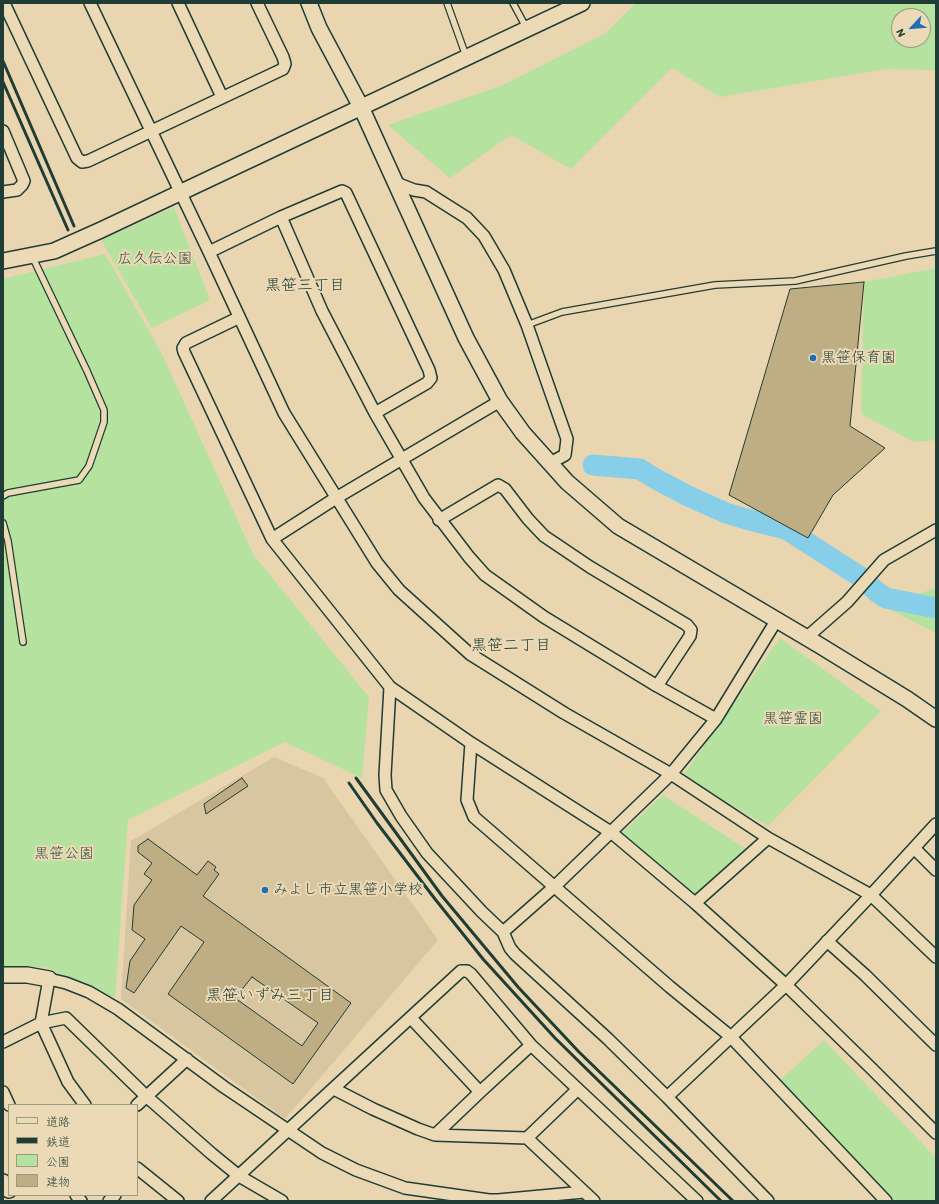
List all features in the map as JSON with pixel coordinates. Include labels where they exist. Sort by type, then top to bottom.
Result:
[{"type":"street","points":[[4,3],[77,158],[82,162],[88,161],[283,69],[285,64],[257,3]]},
{"type":"street","points":[[90,3],[284,413],[378,563],[399,590],[470,654],[564,714],[671,774],[768,838],[871,895],[936,957]]},
{"type":"street","points":[[178,3],[222,97]]},
{"type":"street","points":[[309,3],[319,28],[361,107],[466,338],[500,401],[523,433],[567,482],[618,526],[686,565],[776,621],[907,699],[936,719]]},
{"type":"street","points":[[3,262],[54,251],[582,3]]},
{"type":"street","points":[[3,131],[24,181],[17,190],[3,192]]},
{"type":"street","points":[[396,184],[426,192],[467,218],[484,236],[504,270],[528,325],[567,439],[565,455],[550,463]]},
{"type":"street","points":[[209,252],[281,217],[342,191],[346,193],[429,370],[431,378],[427,383],[375,413]]},
{"type":"street","points":[[281,217],[322,311],[375,413],[424,498],[439,520],[485,575],[544,617],[657,686],[716,719]]},
{"type":"street","points":[[238,318],[186,343],[183,348],[184,352],[272,539],[390,687],[471,743],[612,833],[695,903],[786,985],[936,1133]]},
{"type":"street","points":[[272,539],[336,498],[500,401]]},
{"type":"street","points":[[439,520],[498,485],[505,488],[528,519],[544,536],[590,567],[687,625],[691,630],[690,636],[657,686]]},
{"type":"street","points":[[806,638],[847,602],[884,560],[936,530]]},
{"type":"street","points":[[503,932],[612,833],[671,774],[716,719],[776,621]]},
{"type":"street","points":[[390,687],[385,775],[386,790],[401,816],[427,853],[482,912],[503,932],[515,954],[608,1039],[667,1097],[768,1201]]},
{"type":"street","points":[[471,743],[467,800],[474,817],[670,987],[730,1036],[886,1201]]},
{"type":"street","points":[[667,1097],[730,1036],[786,985],[936,824]]},
{"type":"street","points":[[695,903],[768,838]]},
{"type":"street","points":[[914,848],[936,870]]},
{"type":"street","points":[[827,941],[865,975],[936,1045]]},
{"type":"street","points":[[211,1201],[461,972],[467,971],[531,1045],[697,1201]]},
{"type":"street","points":[[3,975],[27,975],[49,979],[66,983],[89,992],[118,1010],[187,1058],[224,1087],[322,1153],[356,1170],[405,1188],[447,1198],[498,1200],[584,1192]]},
{"type":"street","points":[[49,979],[41,1023],[68,1082],[84,1104]]},
{"type":"street","points":[[3,1042],[41,1023],[66,1018],[146,1096],[239,1176],[282,1201]]},
{"type":"street","points":[[411,1018],[480,1092]]},
{"type":"street","points":[[435,1135],[531,1045]]},
{"type":"street","points":[[138,1104],[187,1058]]},
{"type":"street","points":[[334,1089],[373,1109],[435,1135],[527,1138],[594,1201]]},
{"type":"street","points":[[527,1138],[578,1089]]},
{"type":"street","points":[[3,1092],[9,1104]]},
{"type":"street","points":[[138,1172],[178,1201]]},
{"type":"lane","points":[[447,3],[466,58]]},
{"type":"lane","points":[[513,3],[527,29]]},
{"type":"lane","points":[[528,325],[562,312],[715,286],[795,281],[936,251]]},
{"type":"lane","points":[[3,496],[8,493],[79,480],[89,466],[104,422],[104,410],[101,403],[32,256]]},
{"type":"lane","points":[[3,524],[8,541],[23,642]]},
{"type":"shaded area","name":"みよし市立黒笹小学校","points":[[274,757],[323,778],[438,940],[285,1119],[121,999],[131,841]]},
{"type":"green space","points":[[636,3],[936,3],[936,70],[886,69],[720,97],[672,68],[571,169],[511,135],[450,178],[388,125],[503,85],[606,33]]},
{"type":"green space","name":"広久伝公園","points":[[174,207],[210,300],[152,328],[101,240]]},
{"type":"green space","name":"黒笹公園","points":[[105,254],[162,354],[253,554],[369,697],[362,778],[285,742],[128,820],[115,998],[45,967],[3,968],[3,279]]},
{"type":"green space","points":[[936,268],[936,440],[914,442],[861,414],[864,282]]},
{"type":"green space","points":[[936,588],[936,633],[883,606]]},
{"type":"green space","name":"黒笹霊園","points":[[780,638],[881,711],[768,826],[682,777]]},
{"type":"green space","points":[[663,795],[746,849],[695,903],[614,840]]},
{"type":"green space","points":[[824,1040],[936,1158],[936,1201],[888,1201],[777,1083]]},
{"type":"building","name":"黒笹保育園","points":[[864,282],[850,426],[885,448],[833,495],[808,538],[729,495],[790,289]]},
{"type":"building","points":[[242,778],[248,786],[206,814],[204,804]]},
{"type":"building","points":[[148,839],[197,875],[208,861],[216,867],[214,870],[219,874],[203,896],[351,1003],[293,1084],[168,994],[204,942],[181,926],[134,993],[126,988],[130,961],[145,939],[132,930],[134,905],[152,880],[144,874],[152,863],[138,852],[138,846]],"holes":[[[252,977],[318,1023],[302,1046],[235,998]]]},
{"type":"waterway","points":[[593,465],[640,469],[688,496],[726,513],[786,529],[859,576],[886,598],[936,608]]},
{"type":"railway","points":[[3,61],[74,226]]},
{"type":"railway","points":[[3,82],[68,230]]},
{"type":"railway","points":[[356,778],[442,896],[518,987],[579,1052],[733,1201]]},
{"type":"railway","points":[[349,783],[377,823],[483,959],[555,1038],[721,1201]]},
{"type":"place","name":"黒笹保育園","points":[[813,358]]},
{"type":"place","name":"みよし市立黒笹小学校","points":[[265,890]]},
{"type":"district","name":"黒笹三丁目","points":[[305,286]]},
{"type":"district","name":"黒笹二丁目","points":[[511,646]]},
{"type":"district","name":"黒笹いずみ三丁目","points":[[270,996]]}]
